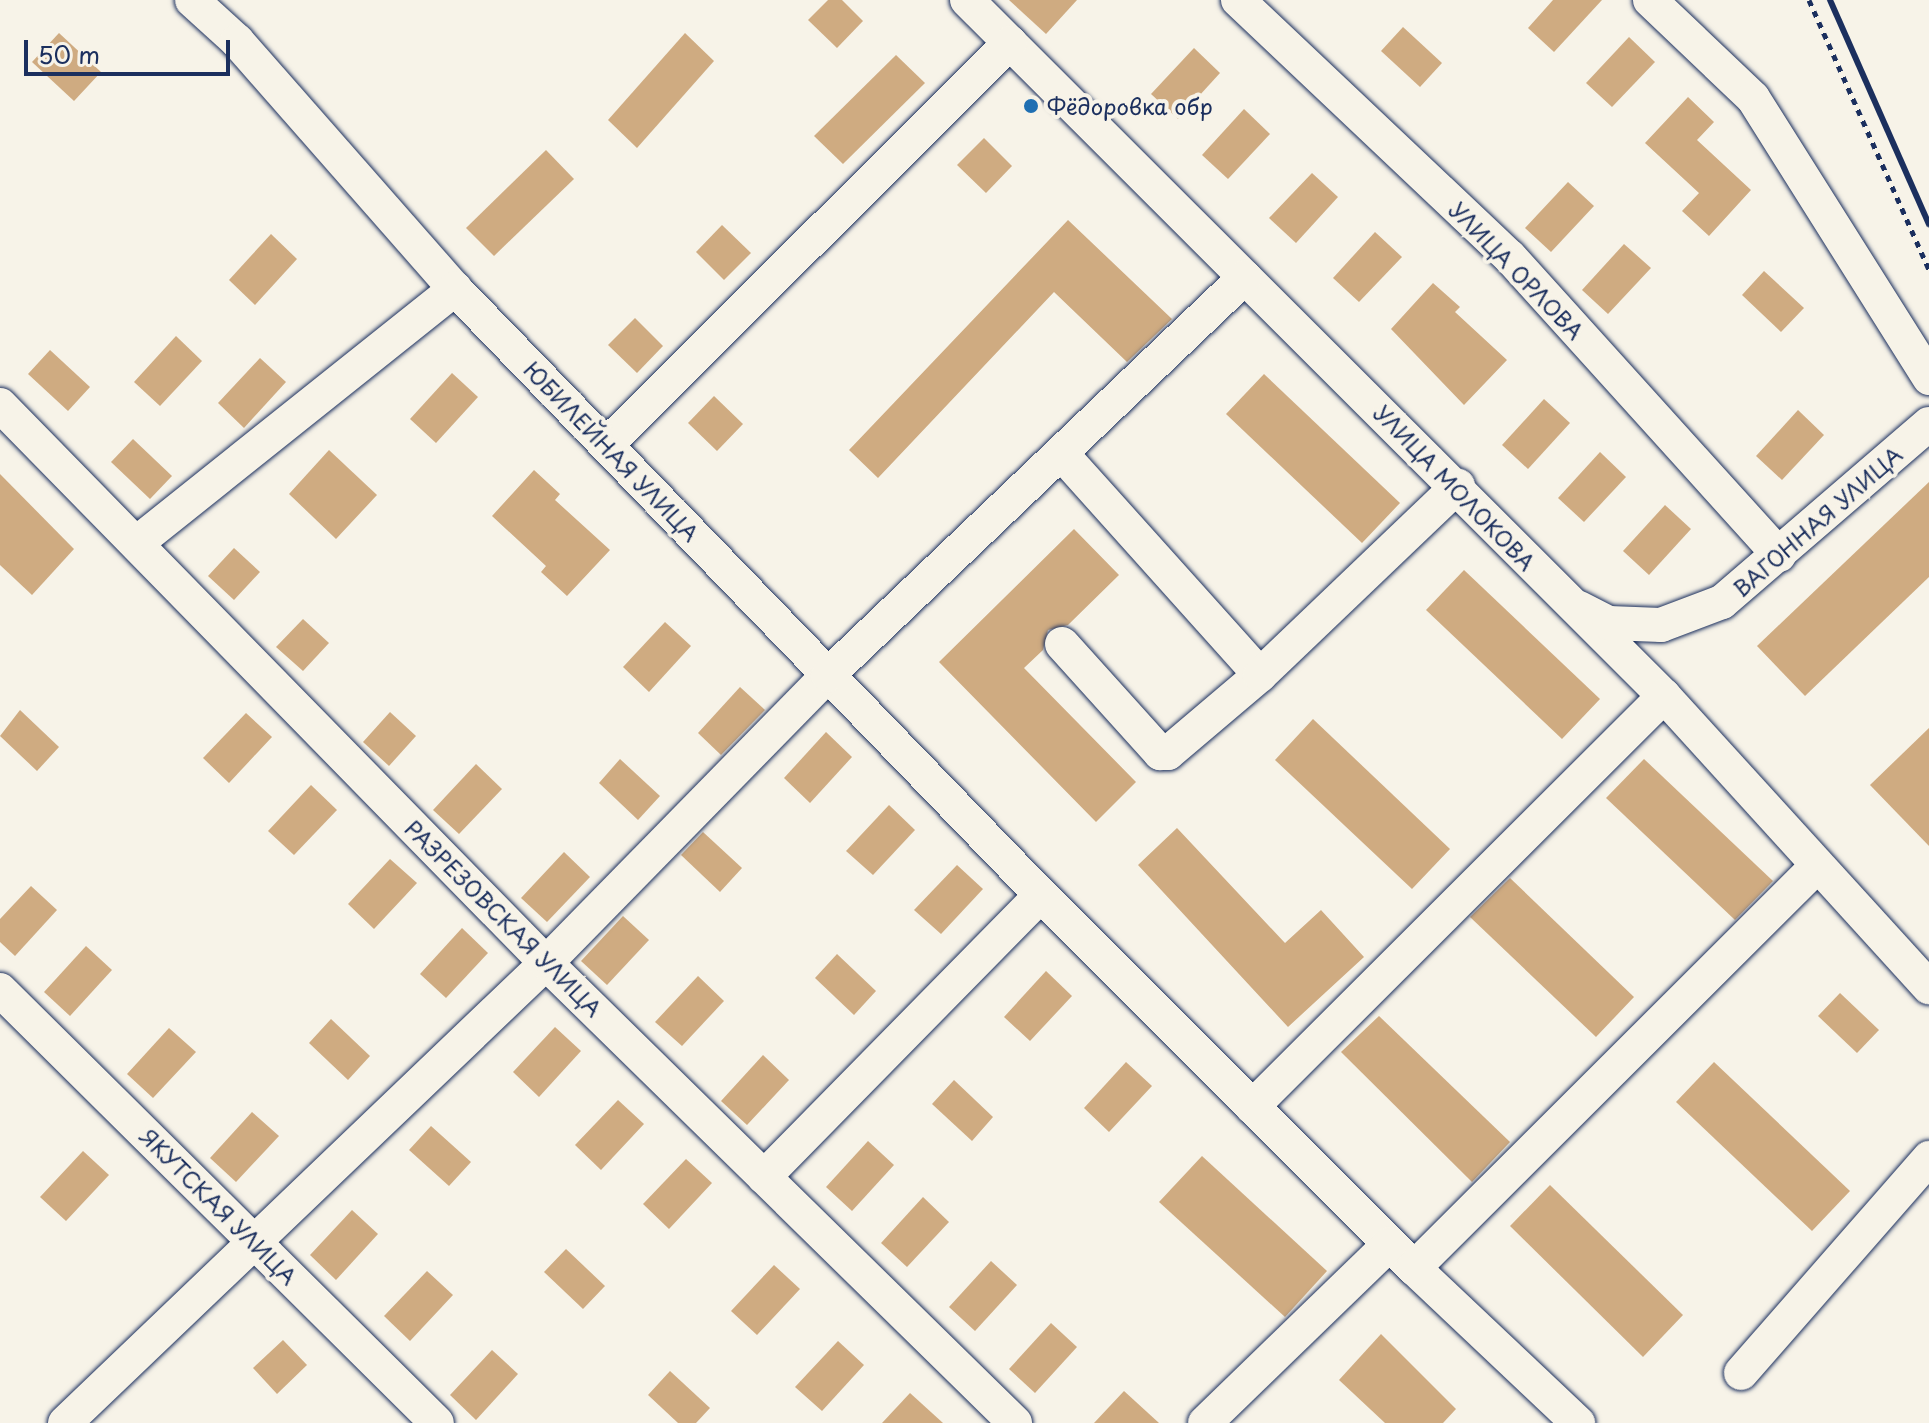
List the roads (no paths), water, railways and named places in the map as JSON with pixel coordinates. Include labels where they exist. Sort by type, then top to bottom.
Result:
[{"type":"street","name":"ЮБИЛЕЙНАЯ УЛИЦА","points":[[192,0],[237,41],[455,289],[1041,895],[1414,1268],[1578,1423]]},
{"type":"street","name":"УЛИЦА МОЛОКОВА","points":[[967,0],[1458,486],[1564,601],[1664,696],[1929,987]]},
{"type":"street","name":"УЛИЦА ОРЛОВА","points":[[1238,0],[1509,256],[1779,555]]},
{"type":"street","points":[[1650,0],[1753,98],[1929,378]]},
{"type":"street","points":[[606,445],[1010,43]]},
{"type":"street","points":[[65,1423],[546,963],[828,675],[1245,277]]},
{"type":"street","points":[[138,542],[455,289]]},
{"type":"street","name":"РАЗРЕЗОВСКАЯ УЛИЦА","points":[[0,405],[138,542],[546,963],[1015,1423]]},
{"type":"street","name":"ВАГОННАЯ УЛИЦА","points":[[1564,601],[1609,623],[1661,625],[1722,602],[1929,424]]},
{"type":"street","points":[[1061,453],[1260,675]]},
{"type":"street","points":[[1062,644],[1160,753],[1175,749],[1260,675],[1458,486]]},
{"type":"street","points":[[1252,1107],[1664,696]]},
{"type":"street","points":[[1414,1268],[1817,866]]},
{"type":"street","points":[[764,1177],[1041,895]]},
{"type":"street","name":"ЯКУТСКАЯ УЛИЦА","points":[[0,990],[437,1423]]},
{"type":"street","points":[[1741,1373],[1929,1158]]},
{"type":"street","points":[[1205,1423],[1390,1244]]},
{"type":"railway","points":[[1830,0],[1929,224]]},
{"type":"place","name":"Фёдоровка обр","points":[[1031,106]]}]
